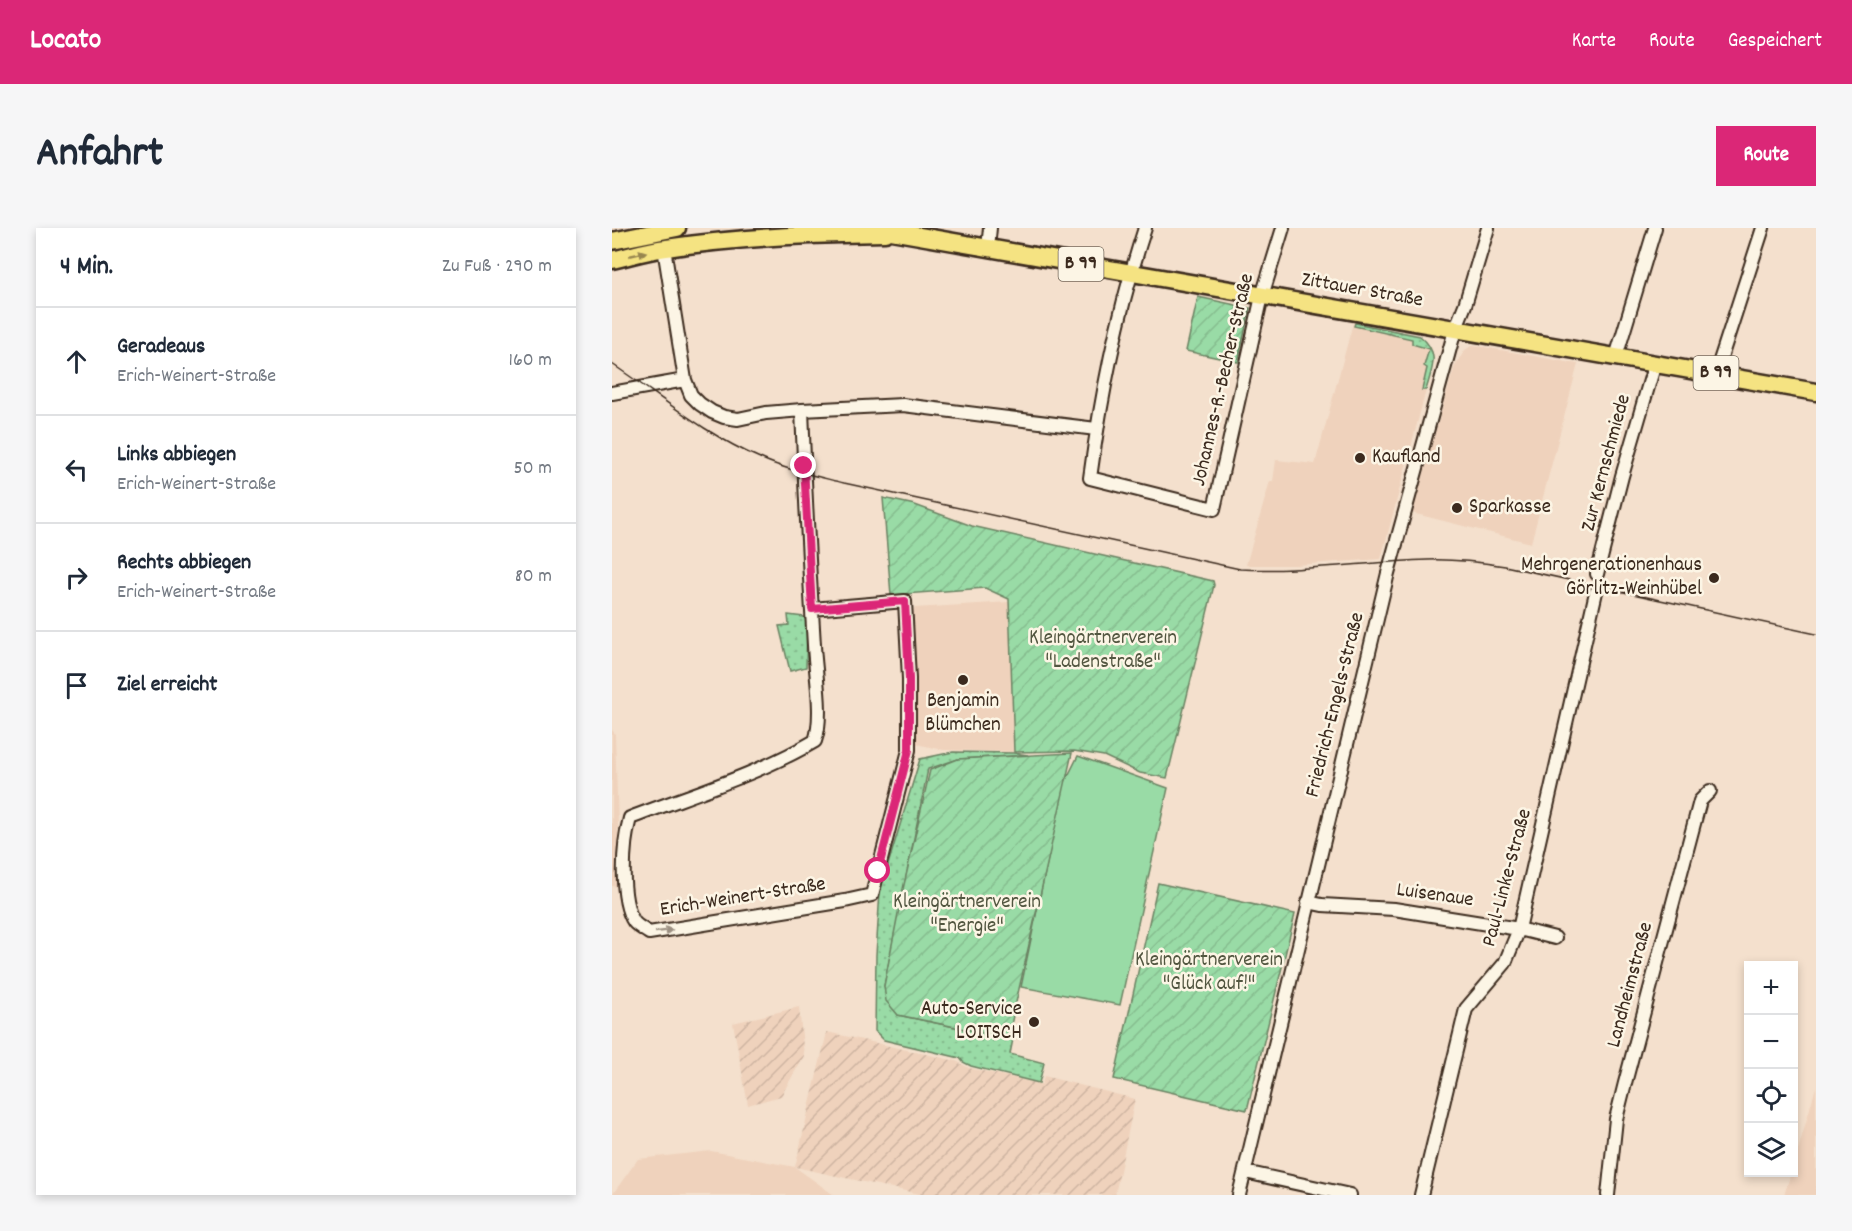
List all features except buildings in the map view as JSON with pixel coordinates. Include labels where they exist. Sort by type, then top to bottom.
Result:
[{"type":"main road","name":"Zittauer Straße","points":[[874,228],[1816,392]]},
{"type":"main road","points":[[612,241],[666,229],[664,248]]},
{"type":"main road","name":"Zittauer Straße","points":[[612,260],[664,248],[792,235],[901,232]]},
{"type":"street","points":[[988,248],[990,228]]},
{"type":"street","name":"Johannes-R.-Becher-Straße","points":[[1145,228],[1130,273],[1096,429],[1089,478],[1214,509],[1262,296],[1283,228]]},
{"type":"street","name":"Friedrich-Engels-Straße","points":[[1239,1195],[1389,569],[1455,330],[1465,305],[1488,228]]},
{"type":"street","points":[[1616,357],[1655,228]]},
{"type":"street","points":[[1716,373],[1762,228]]},
{"type":"street","points":[[664,248],[685,380],[692,395],[712,412],[738,419],[766,413],[903,405],[1096,429]]},
{"type":"street","name":"Zur Kernschmiede","points":[[1598,574],[1622,476],[1655,363]]},
{"type":"street","points":[[612,393],[685,380]]},
{"type":"street","name":"Erich-Weinert-Straße","points":[[802,410],[812,609],[819,729],[815,741],[796,752],[714,788],[630,818],[625,836],[626,899],[634,923],[649,933],[872,895],[909,750],[909,679],[905,601],[812,609]]},
{"type":"street","name":"Paul-Linke-Straße","points":[[1421,1195],[1466,1009],[1505,963],[1519,929],[1596,592]]},
{"type":"street","name":"Landheimstraße","points":[[1608,1195],[1616,1119],[1625,1083],[1700,801],[1710,791]]},
{"type":"street","name":"Luisenaue","points":[[1308,903],[1394,909],[1519,929],[1555,938]]},
{"type":"street","points":[[1245,1172],[1350,1195]]},
{"type":"shaded area","points":[[1353,323],[1420,336],[1431,347],[1434,355],[1381,559],[1295,565],[1246,565],[1270,481],[1273,481],[1276,460],[1315,464]]},
{"type":"shaded area","points":[[1471,346],[1578,364],[1531,543],[1412,513],[1454,368],[1465,350]]},
{"type":"shaded area","name":"Benjamin Blümchen","points":[[1009,602],[1014,752],[944,750],[916,744],[911,616],[915,608]]},
{"type":"shaded area","points":[[612,730],[615,734],[620,887],[612,886]]},
{"type":"shaded area","points":[[799,1007],[804,1056],[781,1096],[748,1105],[733,1023]]},
{"type":"shaded area","points":[[827,1032],[956,1061],[969,1068],[1042,1084],[1044,1076],[1135,1099],[1115,1195],[924,1195],[795,1167]]},
{"type":"shaded area","points":[[1816,1087],[1816,1195],[1784,1195],[1790,1177],[1798,1177],[1798,1150]]},
{"type":"shaded area","points":[[711,1151],[795,1167],[834,1195],[612,1195],[638,1159]]},
{"type":"green space","points":[[1198,297],[1250,308],[1238,362],[1186,351]]},
{"type":"green space","points":[[1355,323],[1420,336],[1427,342],[1433,355],[1433,361],[1426,390],[1422,390],[1427,368],[1424,366],[1429,349],[1412,344],[1412,339],[1354,326]]},
{"type":"green space","name":"Kleingärtnerverein \"Ladenstraße\"","points":[[883,498],[915,505],[972,526],[1213,581],[1214,585],[1167,778],[1140,773],[1104,756],[1074,751],[1014,752],[1009,599],[985,588],[891,595]]},
{"type":"green space","points":[[788,615],[804,617],[807,621],[806,667],[790,671],[779,626],[789,625]]},
{"type":"green space","points":[[953,752],[1028,755],[958,759],[928,769],[884,986],[898,1015],[1013,1039],[1010,1054],[1044,1063],[1039,1083],[971,1066],[960,1058],[884,1040],[875,1031],[880,891],[920,759]]},
{"type":"green space","name":"Kleingärtnerverein \"Energie\"","points":[[1072,753],[1008,1038],[898,1015],[886,1001],[884,986],[930,770],[958,759]]},
{"type":"green space","points":[[1078,756],[1168,788],[1120,1005],[1021,987],[1063,786]]},
{"type":"green space","name":"Kleingärtnerverein \"Glück auf!\"","points":[[1158,883],[1295,914],[1247,1110],[1114,1079]]},
{"type":"tram line","points":[[612,364],[702,427],[740,449],[780,466],[844,483],[1240,569],[1287,569],[1427,560],[1476,562],[1505,566],[1816,634]]},
{"type":"place","name":"Kaufland","points":[[1360,458]]},
{"type":"place","name":"Sparkasse","points":[[1457,508]]},
{"type":"place","name":"Mehrgenerationenhaus Görlitz-Weinhübel","points":[[1714,578]]},
{"type":"place","name":"Benjamin Blümchen","points":[[963,680]]},
{"type":"place","name":"Auto-Service LOITSCH","points":[[1034,1022]]},
{"type":"route","points":[[804,466],[812,609],[905,601],[909,679],[909,750],[878,871]]}]
